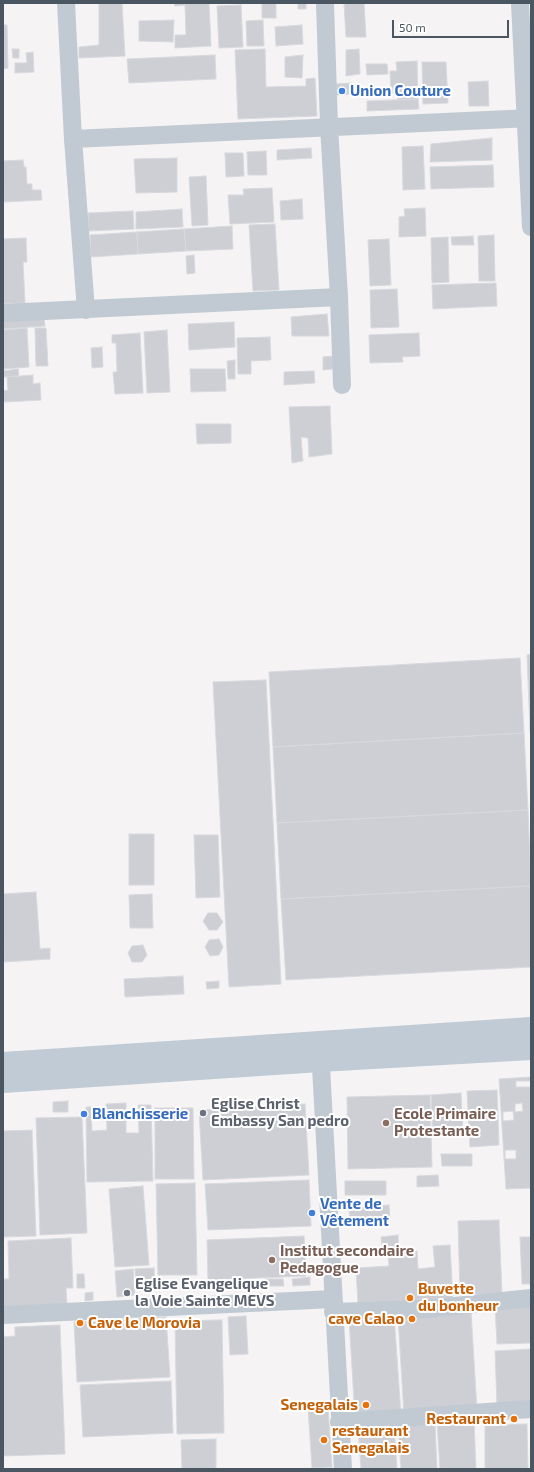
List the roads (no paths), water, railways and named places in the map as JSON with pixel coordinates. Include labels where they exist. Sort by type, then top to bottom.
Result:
[{"type":"main road","points":[[3,1082],[320,1052],[531,1028]]},
{"type":"main road","points":[[3,1063],[320,1052],[531,1049]]},
{"type":"street","points":[[66,3],[73,139],[86,310]]},
{"type":"street","points":[[325,3],[329,126],[339,297],[342,385]]},
{"type":"street","points":[[520,3],[528,118],[531,227]]},
{"type":"street","points":[[73,139],[528,118]]},
{"type":"street","points":[[3,313],[339,297]]},
{"type":"street","points":[[320,1052],[339,1422],[343,1469]]},
{"type":"street","points":[[3,1315],[333,1305],[427,1309],[531,1298]]},
{"type":"street","points":[[339,1422],[531,1409]]},
{"type":"place","name":"Union Couture","points":[[342,91]]},
{"type":"place","name":"Eglise Christ Embassy San pedro","points":[[203,1113]]},
{"type":"place","name":"Blanchisserie","points":[[84,1114]]},
{"type":"place","name":"Ecole Primaire Protestante","points":[[386,1123]]},
{"type":"place","name":"Vente de Vêtement","points":[[312,1213]]},
{"type":"place","name":"Institut secondaire Pedagogue","points":[[272,1260]]},
{"type":"place","name":"Eglise Evangelique la Voie Sainte MEVS","points":[[127,1293]]},
{"type":"place","name":"Buvette du bonheur","points":[[410,1298]]},
{"type":"place","name":"cave Calao","points":[[412,1319]]},
{"type":"place","name":"Cave le Morovia","points":[[80,1323]]},
{"type":"place","name":"Senegalais","points":[[366,1405]]},
{"type":"place","name":"Restaurant","points":[[514,1419]]},
{"type":"place","name":"restaurant Senegalais","points":[[324,1440]]}]
